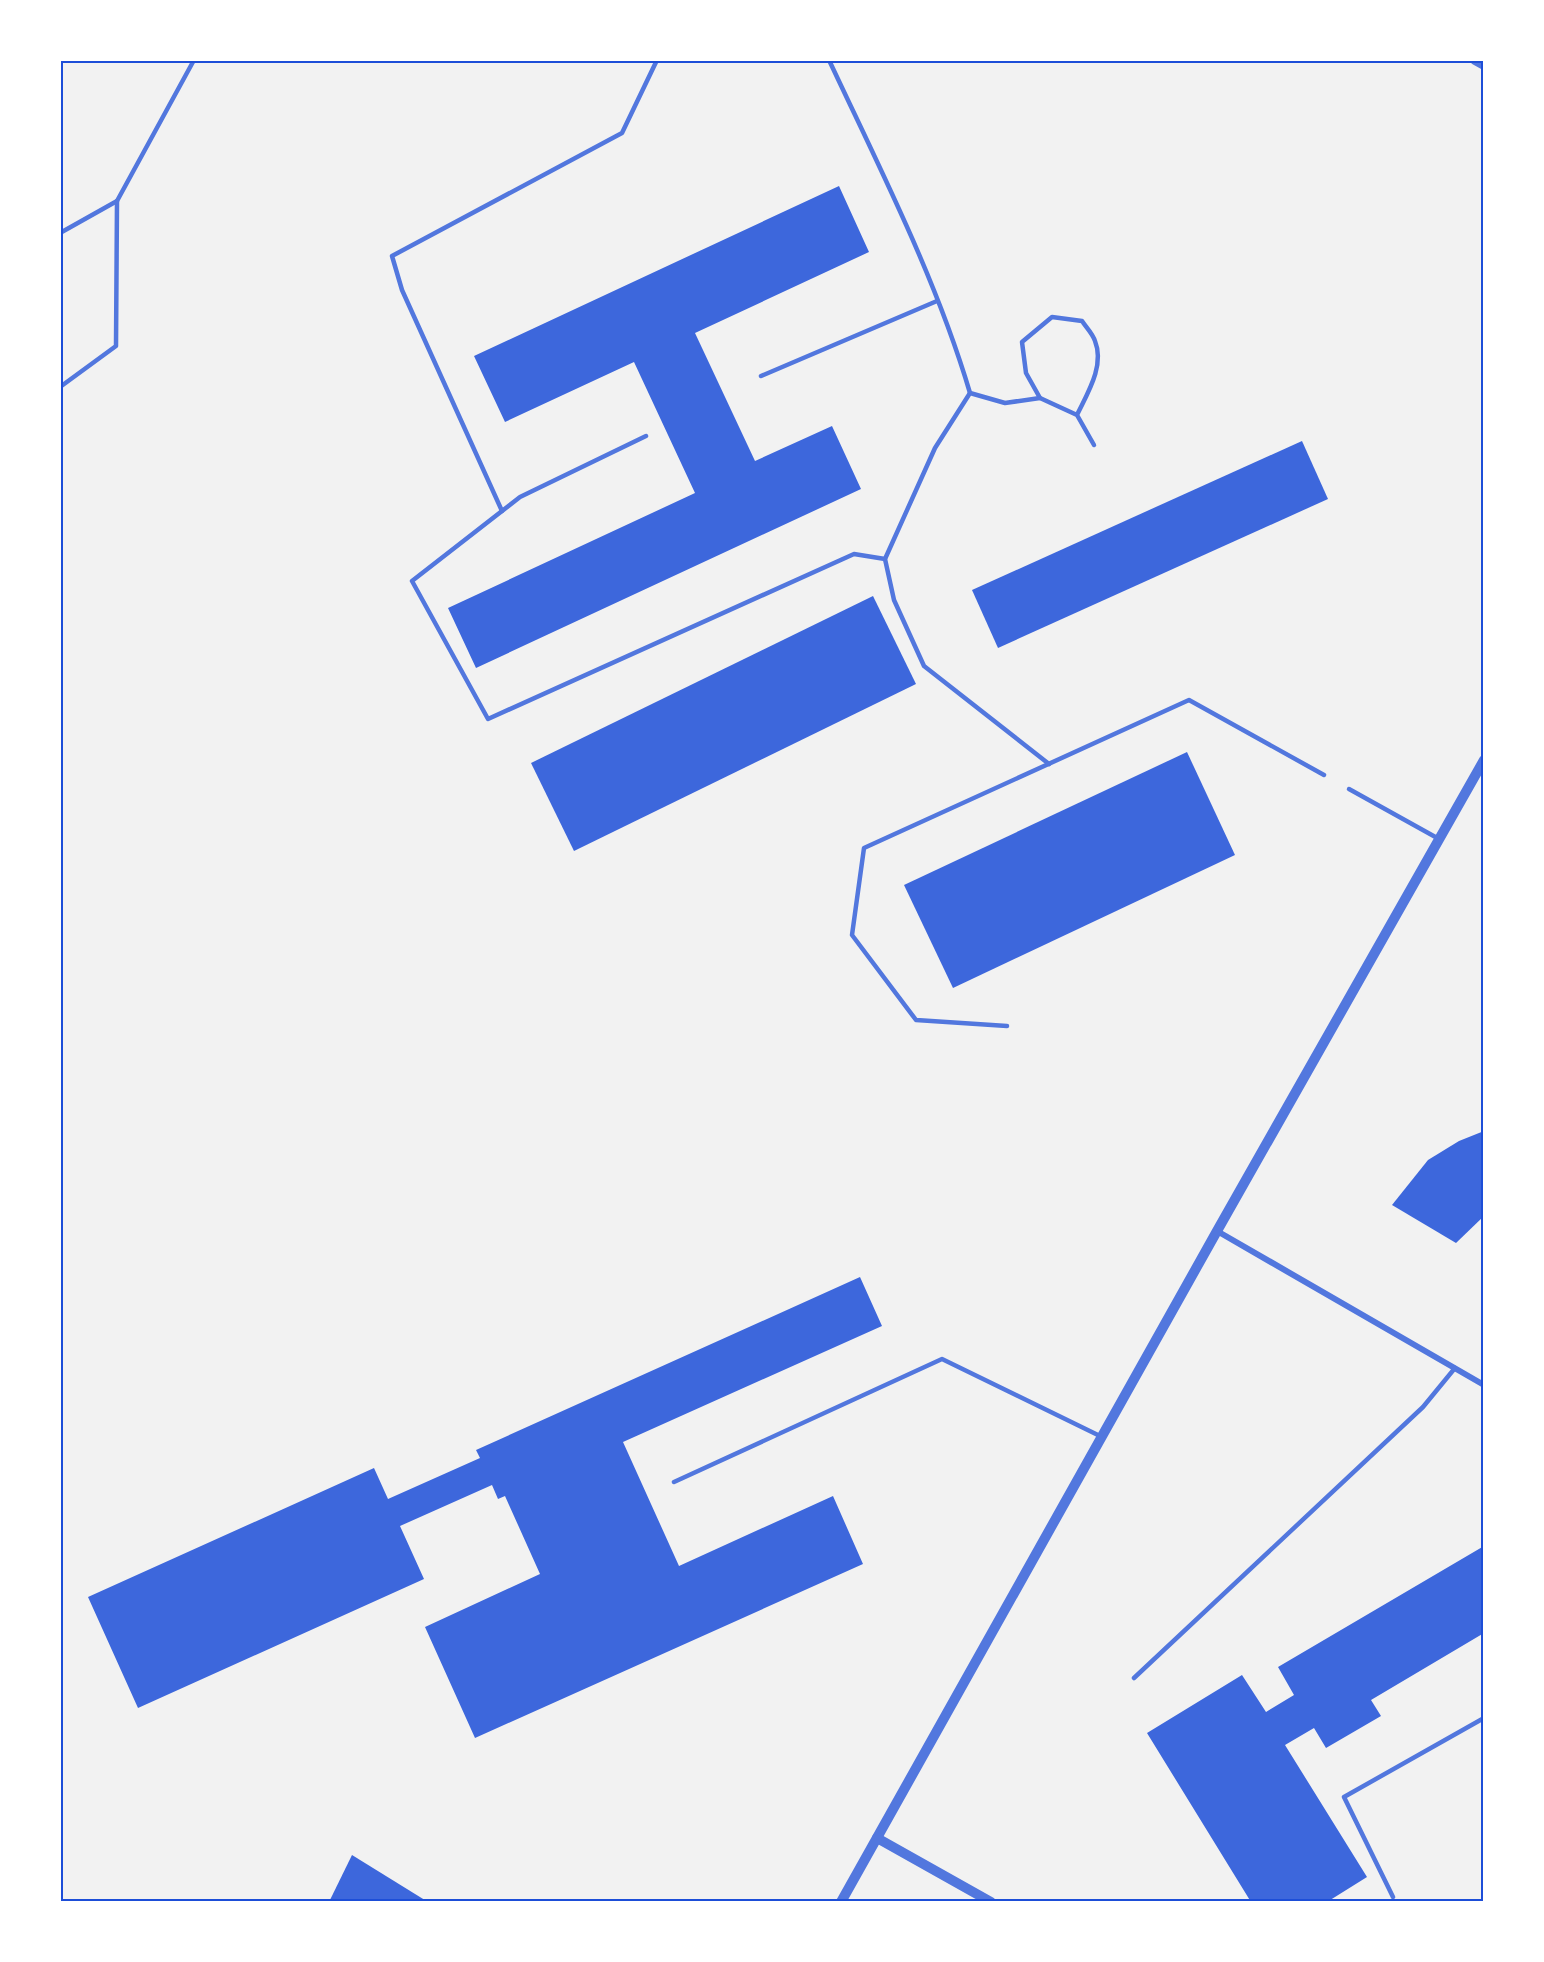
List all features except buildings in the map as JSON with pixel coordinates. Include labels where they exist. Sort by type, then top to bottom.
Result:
[{"type":"street","points":[[1475,60],[1484,65]]},
{"type":"street","points":[[842,1902],[1217,1231],[1484,760]]},
{"type":"street","points":[[1217,1231],[1484,1385]]},
{"type":"street","points":[[877,1838],[991,1902]]},
{"type":"lane","points":[[60,387],[116,346],[117,201],[194,60]]},
{"type":"lane","points":[[502,511],[402,290],[392,256],[622,133],[657,60]]},
{"type":"lane","points":[[829,60],[938,301],[956,345],[970,393],[935,448],[885,559],[894,600],[924,666],[1049,764]]},
{"type":"lane","points":[[60,233],[117,201]]},
{"type":"lane","points":[[761,376],[938,301]]},
{"type":"lane","points":[[1040,398],[1026,373],[1022,342],[1052,317],[1082,321],[1096,341],[1097,364],[1090,388],[1077,415]]},
{"type":"lane","points":[[970,393],[1005,403],[1040,398],[1077,415],[1095,445]]},
{"type":"lane","points":[[646,435],[520,497],[412,581],[488,719],[854,554],[885,559]]},
{"type":"lane","points":[[1007,1026],[916,1020],[852,934],[864,848],[1189,700],[1324,775]]},
{"type":"lane","points":[[1349,789],[1439,839]]},
{"type":"lane","points":[[674,1482],[942,1359],[1103,1437]]},
{"type":"lane","points":[[1134,1678],[1423,1407],[1455,1368]]},
{"type":"lane","points":[[1393,1897],[1344,1797],[1484,1718]]}]
